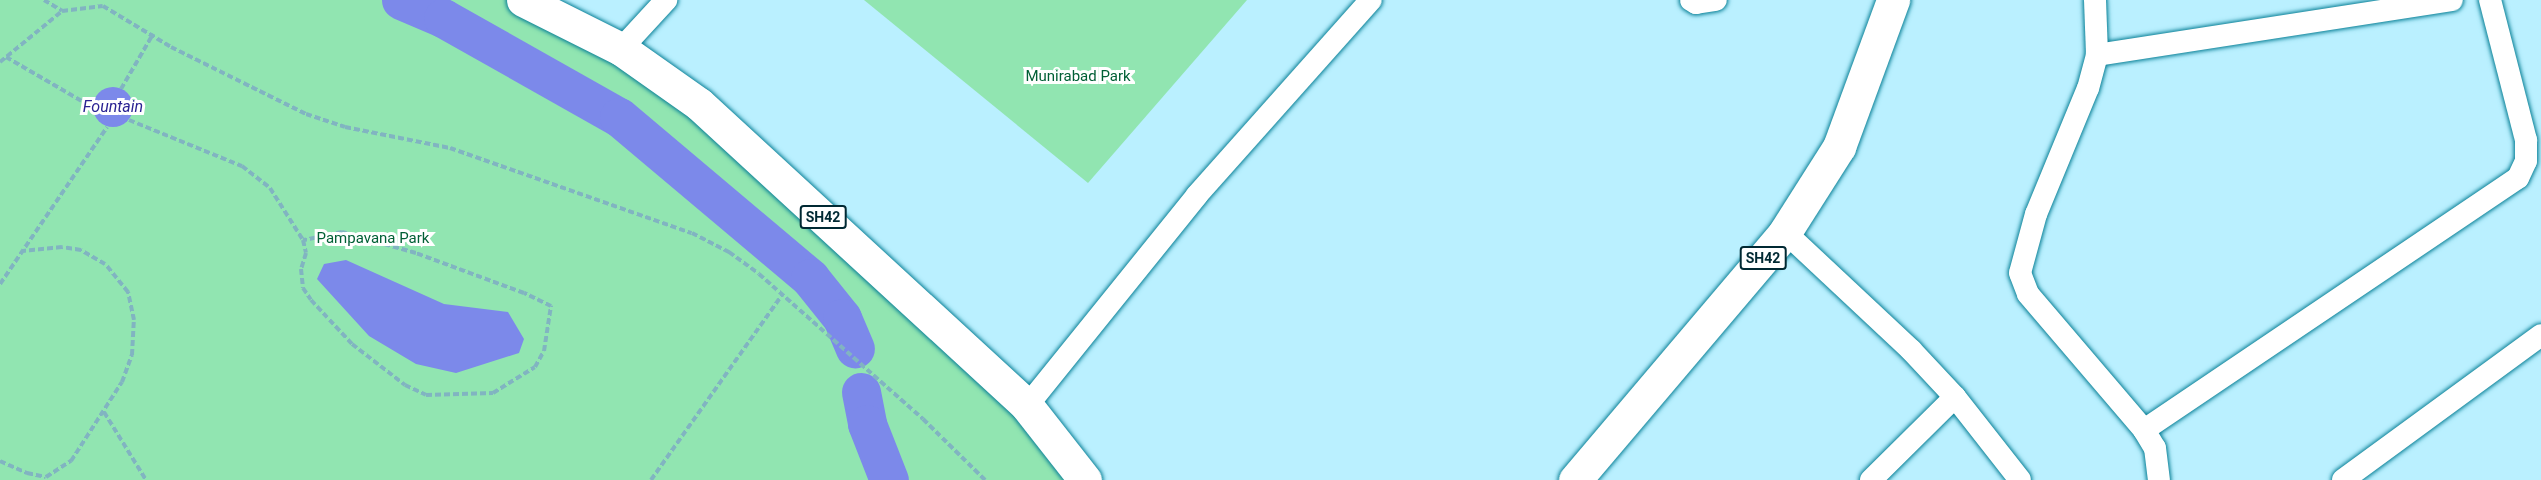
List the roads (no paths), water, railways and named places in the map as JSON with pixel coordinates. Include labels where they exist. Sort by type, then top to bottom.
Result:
[{"type":"main road","name":"SH42","points":[[523,0],[621,49],[699,104],[1027,406],[1085,480]]},
{"type":"main road","name":"SH42","points":[[1575,480],[1785,232],[1839,147],[1893,0]]},
{"type":"street","points":[[621,49],[666,0]]},
{"type":"street","points":[[1027,406],[1197,195],[1371,0]]},
{"type":"street","points":[[1691,0],[1696,3],[1716,0]]},
{"type":"street","points":[[2095,0],[2097,55],[2088,88],[2024,248],[2020,273],[2028,294],[2144,430],[2155,448],[2159,480]]},
{"type":"street","points":[[2097,55],[2212,34],[2452,0]]},
{"type":"street","points":[[2144,430],[2518,178],[2526,161],[2526,140],[2490,0]]},
{"type":"street","points":[[1785,232],[1911,350],[1955,397],[2020,480]]},
{"type":"street","points":[[2343,480],[2541,335]]},
{"type":"street","points":[[1871,480],[1955,397]]},
{"type":"water","name":"Fountain","points":[[113,87],[127,93],[133,107],[127,121],[113,127],[99,121],[93,107],[99,93]]},
{"type":"water","points":[[346,260],[444,304],[508,312],[524,339],[519,353],[456,373],[416,364],[369,336],[317,279],[324,264]]},
{"type":"waterway","points":[[401,0],[443,18],[619,117],[810,278],[842,318],[855,348]]},
{"type":"waterway","points":[[861,392],[867,424],[889,480]]},
{"type":"park label","name":"Munirabad Park","points":[[1078,77]]},
{"type":"park label","name":"Pampavana Park","points":[[373,239]]}]
